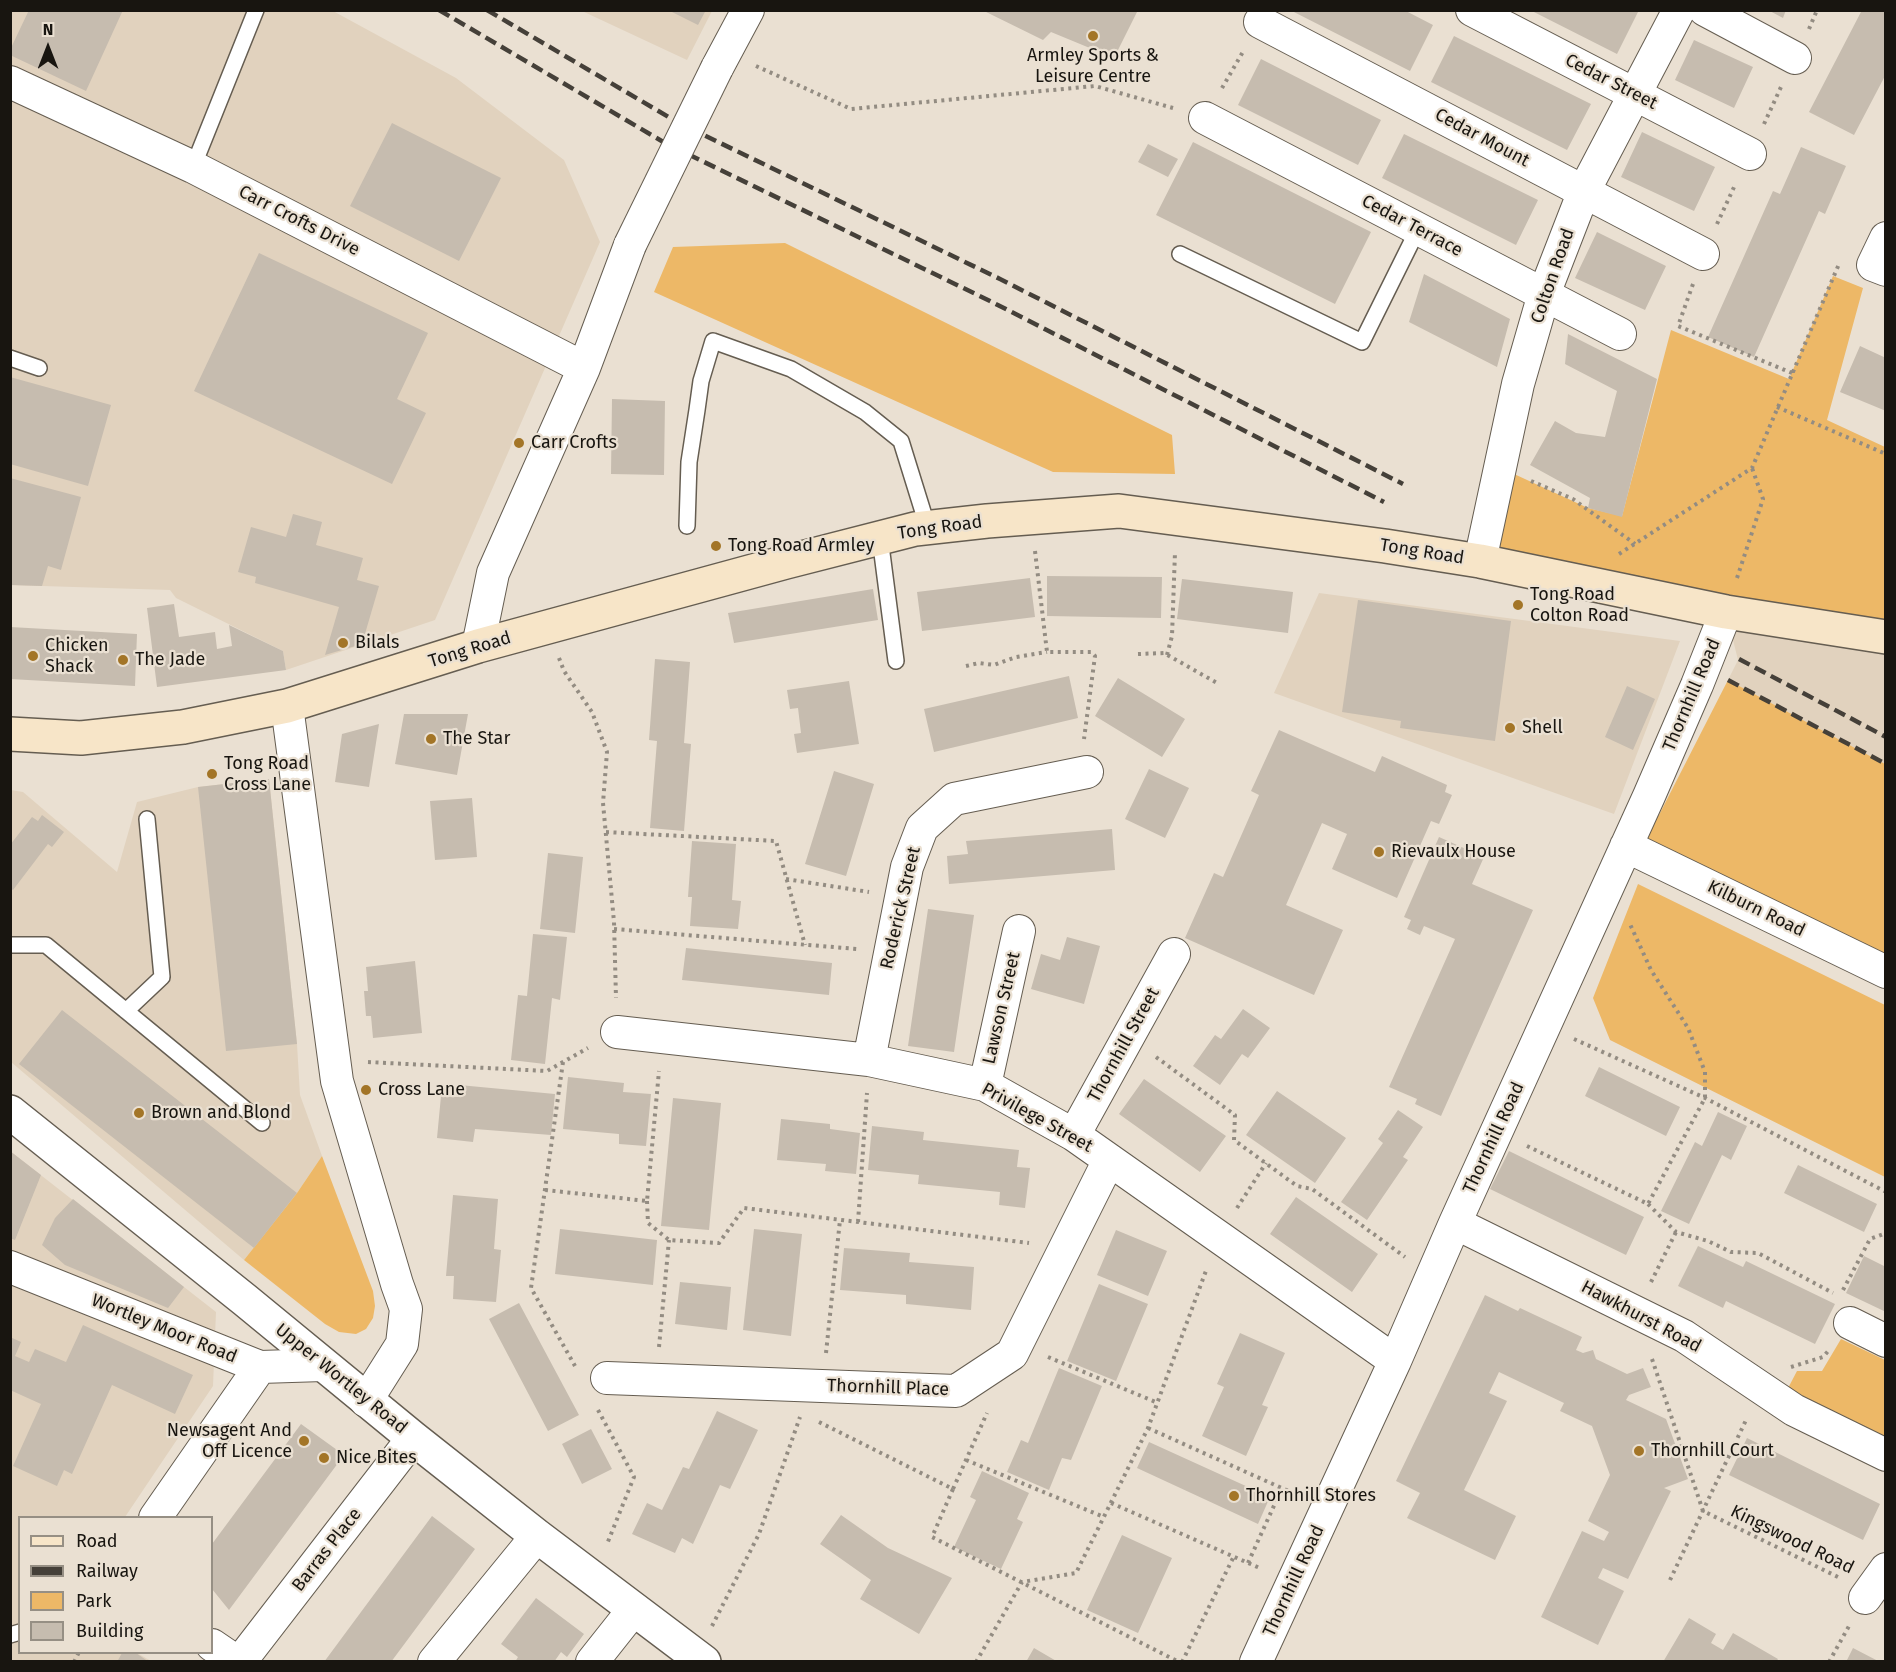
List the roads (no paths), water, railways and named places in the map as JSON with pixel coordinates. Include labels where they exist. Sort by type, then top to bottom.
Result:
[{"type":"main road","name":"Tong Road","points":[[10,734],[81,738],[183,727],[287,706],[478,646],[880,538],[928,528],[1119,511],[1385,546],[1480,561],[1726,612],[1886,637]]},
{"type":"street","points":[[478,646],[493,573],[584,368],[630,245],[748,10]]},
{"type":"street","name":"Cedar Street","points":[[1472,10],[1750,154]]},
{"type":"street","name":"Colton Road","points":[[1480,561],[1518,384],[1544,294],[1584,191],[1679,10]]},
{"type":"street","points":[[1705,10],[1795,58]]},
{"type":"street","name":"Cedar Mount","points":[[1260,22],[1703,254]]},
{"type":"street","name":"Carr Crofts Drive","points":[[10,82],[193,167],[584,368]]},
{"type":"street","name":"Cedar Terrace","points":[[1205,117],[1620,334]]},
{"type":"street","name":"Thornhill Road","points":[[1256,1662],[1395,1361],[1626,846],[1697,685],[1726,612]]},
{"type":"street","points":[[287,706],[337,1081],[396,1284],[406,1309],[402,1344],[366,1401]]},
{"type":"street","name":"Roderick Street","points":[[869,1060],[907,867],[922,828],[954,799],[1088,772]]},
{"type":"street","name":"Kilburn Road","points":[[1626,846],[1886,972]]},
{"type":"street","name":"Lawson Street","points":[[985,1085],[1019,931]]},
{"type":"street","name":"Thornhill Street","points":[[1074,1135],[1174,954]]},
{"type":"street","name":"Privilege Street","points":[[617,1032],[869,1060],[985,1085],[1074,1135],[1395,1361]]},
{"type":"street","name":"Upper Wortley Road","points":[[10,1112],[366,1401],[537,1536],[700,1659]]},
{"type":"street","name":"Thornhill Place","points":[[608,1378],[656,1380],[812,1395],[956,1391],[1012,1354],[1109,1160]]},
{"type":"street","name":"Hawkhurst Road","points":[[1455,1223],[1684,1336],[1794,1410],[1886,1455]]},
{"type":"street","name":"Wortley Moor Road","points":[[10,1267],[260,1367],[322,1365]]},
{"type":"street","points":[[1850,1323],[1886,1341]]},
{"type":"street","points":[[156,1516],[260,1367]]},
{"type":"street","name":"Barras Place","points":[[239,1662],[413,1438]]},
{"type":"street","points":[[435,1662],[537,1536]]},
{"type":"street","points":[[592,1662],[634,1609]]},
{"type":"street","points":[[213,1646],[239,1662]]},
{"type":"lane","points":[[193,167],[256,10]]},
{"type":"lane","points":[[1180,254],[1362,342],[1418,229]]},
{"type":"lane","points":[[687,526],[689,462],[702,381],[713,340],[791,369],[865,412],[901,441],[928,528]]},
{"type":"lane","points":[[10,358],[39,368]]},
{"type":"lane","points":[[880,538],[896,661]]},
{"type":"lane","points":[[126,1011],[162,977],[147,819]]},
{"type":"lane","points":[[10,945],[46,945],[262,1123]]},
{"type":"railway","points":[[439,10],[665,143],[990,301],[1384,502]]},
{"type":"railway","points":[[487,10],[677,122],[1000,279],[1403,484]]},
{"type":"railway","points":[[1739,659],[1886,737]]},
{"type":"railway","points":[[1728,680],[1886,764]]},
{"type":"place","name":"Armley Sports & Leisure Centre","points":[[1093,36]]},
{"type":"place","name":"Carr Crofts","points":[[519,443]]},
{"type":"place","name":"Tong Road Armley","points":[[716,546]]},
{"type":"place","name":"Tong Road Colton Road","points":[[1518,605]]},
{"type":"place","name":"Bilals","points":[[343,643]]},
{"type":"place","name":"Chicken Shack","points":[[33,656]]},
{"type":"place","name":"The Jade","points":[[123,660]]},
{"type":"place","name":"Shell","points":[[1510,728]]},
{"type":"place","name":"The Star","points":[[431,739]]},
{"type":"place","name":"Tong Road Cross Lane","points":[[212,774]]},
{"type":"place","name":"Rievaulx House","points":[[1379,852]]},
{"type":"place","name":"Cross Lane","points":[[366,1090]]},
{"type":"place","name":"Brown and Blond","points":[[139,1113]]},
{"type":"place","name":"Newsagent And Off Licence","points":[[304,1441]]},
{"type":"place","name":"Thornhill Court","points":[[1639,1451]]},
{"type":"place","name":"Nice Bites","points":[[324,1458]]},
{"type":"place","name":"Thornhill Stores","points":[[1234,1496]]}]
